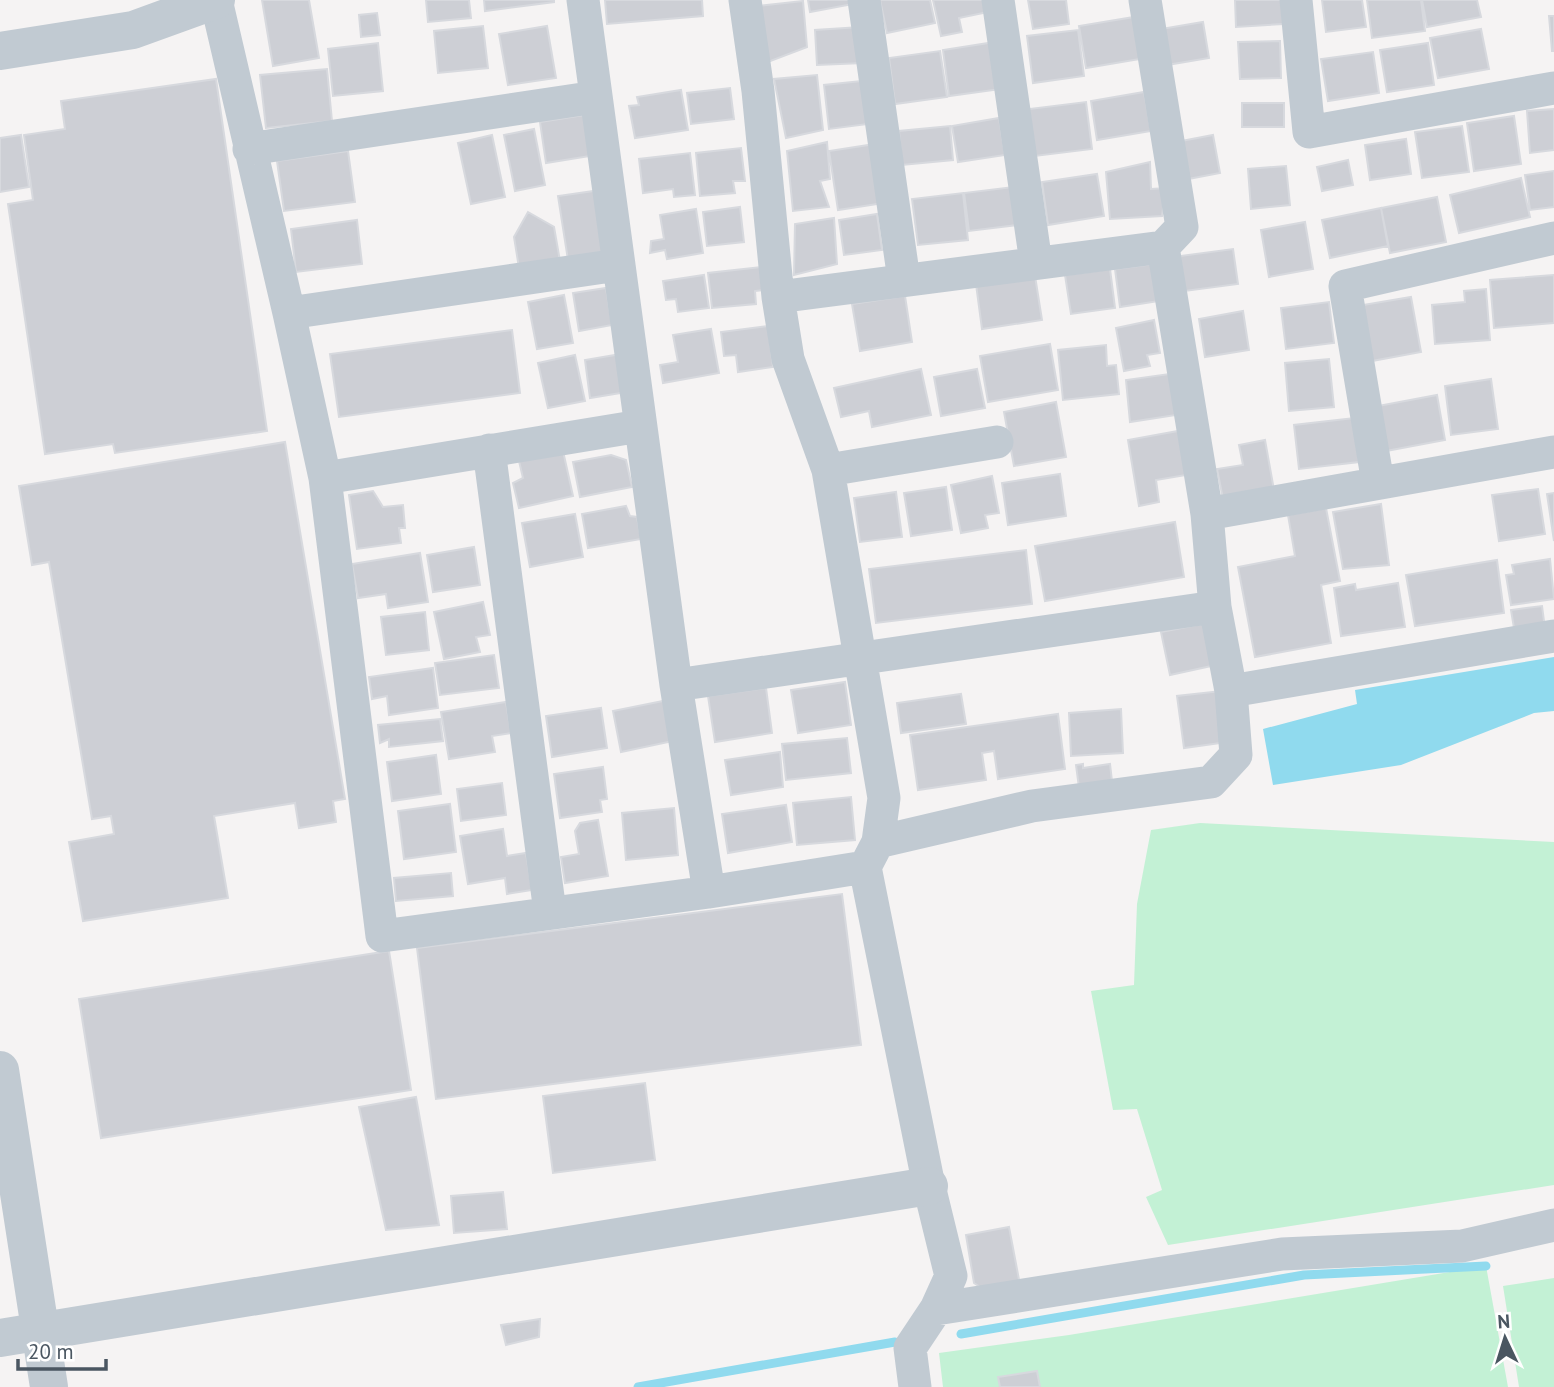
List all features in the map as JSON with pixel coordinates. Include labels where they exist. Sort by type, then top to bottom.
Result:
[{"type":"street","points":[[0,51],[134,30],[216,0],[325,478],[382,936],[709,892],[872,855],[1031,806],[1211,782],[1236,755],[1231,691],[1215,607],[1207,514],[1163,247]]},
{"type":"street","points":[[583,0],[676,685],[709,892]]},
{"type":"street","points":[[745,0],[758,91],[778,297],[788,359],[828,470],[862,658],[884,798],[872,855],[929,1185],[951,1276],[936,1309],[910,1348],[915,1387]]},
{"type":"street","points":[[864,0],[904,281]]},
{"type":"street","points":[[998,0],[1036,263]]},
{"type":"street","points":[[778,297],[1163,247],[1182,227],[1145,0]]},
{"type":"street","points":[[1296,0],[1308,132],[1554,88]]},
{"type":"street","points":[[249,149],[596,97]]},
{"type":"street","points":[[1378,483],[1345,286],[1554,238]]},
{"type":"street","points":[[289,313],[618,265]]},
{"type":"street","points":[[325,478],[640,426]]},
{"type":"street","points":[[828,470],[997,442]]},
{"type":"street","points":[[489,450],[551,912]]},
{"type":"street","points":[[1207,514],[1554,453]]},
{"type":"street","points":[[676,685],[1215,607]]},
{"type":"street","points":[[1231,691],[1554,636]]},
{"type":"street","points":[[0,1070],[49,1387]]},
{"type":"street","points":[[0,1338],[929,1185]]},
{"type":"street","points":[[936,1309],[1282,1254],[1461,1245],[1554,1225]]},
{"type":"green space","points":[[1200,823],[1554,842],[1554,1185],[1168,1245],[1146,1197],[1162,1190],[1137,1109],[1113,1110],[1091,991],[1134,985],[1137,904],[1151,830]]},
{"type":"green space","points":[[1486,1266],[1508,1387],[943,1387],[939,1353],[1069,1335]]},
{"type":"green space","points":[[1554,1278],[1554,1387],[1519,1387],[1503,1286]]},
{"type":"water","points":[[1554,657],[1554,711],[1534,713],[1401,765],[1273,785],[1263,729],[1357,704],[1355,690]]},
{"type":"building","points":[[262,0],[309,0],[319,58],[273,66]]},
{"type":"building","points":[[426,0],[469,0],[471,18],[428,22]]},
{"type":"building","points":[[484,0],[554,0],[554,2],[485,11]]},
{"type":"building","points":[[605,0],[702,0],[703,16],[607,24]]},
{"type":"building","points":[[808,0],[853,0],[853,4],[810,12]]},
{"type":"building","points":[[880,0],[930,0],[935,23],[887,33]]},
{"type":"building","points":[[933,0],[985,0],[988,12],[959,18],[962,32],[941,36]]},
{"type":"building","points":[[1028,0],[1066,0],[1069,24],[1033,29]]},
{"type":"building","points":[[1235,0],[1282,0],[1283,24],[1236,27]]},
{"type":"building","points":[[1322,0],[1362,0],[1366,27],[1326,32]]},
{"type":"building","points":[[1367,0],[1421,0],[1425,31],[1372,38]]},
{"type":"building","points":[[1422,0],[1477,0],[1481,17],[1427,27]]},
{"type":"building","points":[[803,1],[807,47],[768,62],[758,6]]},
{"type":"building","points":[[377,13],[380,35],[361,37],[359,15]]},
{"type":"building","points":[[1549,16],[1554,16],[1554,51],[1552,51]]},
{"type":"building","points":[[1134,17],[1140,59],[1086,68],[1079,26]]},
{"type":"building","points":[[1203,22],[1209,58],[1167,65],[1161,29]]},
{"type":"building","points":[[483,26],[488,68],[438,73],[434,31]]},
{"type":"building","points":[[547,26],[556,78],[508,85],[499,34]]},
{"type":"building","points":[[860,27],[863,63],[817,65],[815,30]]},
{"type":"building","points":[[1481,29],[1489,69],[1438,78],[1430,38]]},
{"type":"building","points":[[1078,30],[1084,76],[1033,83],[1027,36]]},
{"type":"building","points":[[1280,41],[1281,78],[1240,79],[1238,42]]},
{"type":"building","points":[[995,42],[1001,89],[949,96],[943,50]]},
{"type":"building","points":[[378,43],[383,91],[333,96],[328,49]]},
{"type":"building","points":[[1428,43],[1434,85],[1387,92],[1380,50]]},
{"type":"building","points":[[940,51],[947,97],[895,104],[889,58]]},
{"type":"building","points":[[1373,52],[1379,93],[1328,101],[1321,59]]},
{"type":"building","points":[[327,69],[332,121],[266,128],[260,75]]},
{"type":"building","points":[[817,75],[823,130],[786,138],[774,79]]},
{"type":"building","points":[[216,79],[267,431],[115,453],[113,444],[45,454],[8,204],[33,200],[24,135],[65,129],[61,101]]},
{"type":"building","points":[[871,80],[876,123],[829,129],[824,85]]},
{"type":"building","points":[[730,88],[734,119],[691,124],[687,93]]},
{"type":"building","points":[[681,90],[688,130],[635,138],[629,106],[639,105],[637,97]]},
{"type":"building","points":[[1144,92],[1151,131],[1097,140],[1091,101]]},
{"type":"building","points":[[1086,102],[1092,149],[1035,156],[1029,109]]},
{"type":"building","points":[[1242,103],[1284,103],[1284,127],[1242,127]]},
{"type":"building","points":[[1554,109],[1554,150],[1530,153],[1527,111]]},
{"type":"building","points":[[584,115],[590,156],[546,163],[540,122]]},
{"type":"building","points":[[1514,116],[1521,164],[1474,171],[1467,123]]},
{"type":"building","points":[[999,118],[1005,155],[958,162],[952,126]]},
{"type":"building","points":[[950,126],[953,160],[902,165],[899,131]]},
{"type":"building","points":[[1462,126],[1469,172],[1422,178],[1415,132]]},
{"type":"building","points":[[534,129],[545,185],[515,191],[504,135]]},
{"type":"building","points":[[21,135],[29,187],[0,192],[0,138]]},
{"type":"building","points":[[492,135],[505,197],[471,204],[458,143]]},
{"type":"building","points":[[1213,135],[1220,173],[1183,180],[1176,142]]},
{"type":"building","points":[[1406,139],[1411,174],[1370,180],[1365,145]]},
{"type":"building","points":[[827,142],[830,179],[820,181],[829,207],[793,211],[787,151]]},
{"type":"building","points":[[875,144],[884,203],[838,210],[829,151]]},
{"type":"building","points":[[741,148],[745,181],[733,181],[735,193],[700,196],[696,153]]},
{"type":"building","points":[[348,151],[355,202],[284,211],[277,161]]},
{"type":"building","points":[[690,153],[695,195],[674,197],[673,189],[643,193],[639,159]]},
{"type":"building","points":[[1348,160],[1353,185],[1322,191],[1317,167]]},
{"type":"building","points":[[1150,162],[1151,189],[1166,188],[1162,216],[1110,219],[1106,172]]},
{"type":"building","points":[[1286,166],[1290,205],[1251,209],[1248,169]]},
{"type":"building","points":[[1554,171],[1554,207],[1530,210],[1525,175]]},
{"type":"building","points":[[1097,174],[1104,216],[1048,225],[1042,182]]},
{"type":"building","points":[[1521,178],[1530,217],[1459,233],[1450,195]]},
{"type":"building","points":[[1013,187],[1017,225],[969,231],[964,193]]},
{"type":"building","points":[[594,191],[604,255],[568,260],[558,196]]},
{"type":"building","points":[[963,193],[968,240],[918,245],[912,199]]},
{"type":"building","points":[[1437,197],[1446,242],[1390,253],[1381,208]]},
{"type":"building","points":[[740,207],[744,242],[707,246],[703,212]]},
{"type":"building","points":[[1381,208],[1388,246],[1330,258],[1322,220]]},
{"type":"building","points":[[696,209],[703,253],[667,259],[665,250],[650,253],[651,241],[664,239],[660,215]]},
{"type":"building","points":[[528,212],[554,227],[560,261],[519,268],[514,237]]},
{"type":"building","points":[[877,214],[882,250],[844,255],[839,220]]},
{"type":"building","points":[[834,218],[837,264],[794,275],[795,224]]},
{"type":"building","points":[[357,220],[362,264],[296,272],[291,229]]},
{"type":"building","points":[[1305,222],[1313,269],[1269,277],[1261,230]]},
{"type":"building","points":[[1233,249],[1238,284],[1185,291],[1180,256]]},
{"type":"building","points":[[1154,264],[1159,301],[1120,307],[1115,269]]},
{"type":"building","points":[[761,267],[763,290],[755,291],[756,304],[712,308],[708,273]]},
{"type":"building","points":[[1110,269],[1115,308],[1071,314],[1065,275]]},
{"type":"building","points":[[704,275],[709,308],[678,312],[676,299],[666,300],[663,281]]},
{"type":"building","points":[[1554,275],[1554,323],[1494,328],[1490,280]]},
{"type":"building","points":[[1035,276],[1042,320],[982,329],[976,284]]},
{"type":"building","points":[[606,288],[612,325],[579,331],[573,293]]},
{"type":"building","points":[[1486,289],[1490,340],[1435,344],[1432,305],[1465,302],[1464,291]]},
{"type":"building","points":[[564,295],[573,343],[537,349],[528,302]]},
{"type":"building","points":[[905,296],[912,342],[860,351],[852,304]]},
{"type":"building","points":[[1411,297],[1421,352],[1372,361],[1363,305]]},
{"type":"building","points":[[1329,302],[1334,343],[1286,349],[1281,308]]},
{"type":"building","points":[[1243,311],[1249,350],[1205,357],[1199,319]]},
{"type":"building","points":[[1154,320],[1160,353],[1147,355],[1150,366],[1124,371],[1116,328]]},
{"type":"building","points":[[768,326],[773,367],[738,372],[736,355],[724,356],[721,332]]},
{"type":"building","points":[[711,329],[719,373],[663,383],[660,365],[678,362],[673,335]]},
{"type":"building","points":[[512,330],[520,393],[339,417],[330,354]]},
{"type":"building","points":[[1050,344],[1058,390],[988,402],[980,356]]},
{"type":"building","points":[[1106,345],[1107,366],[1116,365],[1119,394],[1063,400],[1058,350]]},
{"type":"building","points":[[621,354],[627,392],[590,398],[585,360]]},
{"type":"building","points":[[575,355],[585,401],[548,408],[538,363]]},
{"type":"building","points":[[1329,359],[1334,407],[1289,411],[1285,363]]},
{"type":"building","points":[[921,369],[931,415],[872,427],[869,411],[841,417],[834,388]]},
{"type":"building","points":[[977,369],[985,408],[941,416],[934,377]]},
{"type":"building","points":[[1169,374],[1176,415],[1130,422],[1126,380]]},
{"type":"building","points":[[1491,379],[1498,429],[1451,435],[1445,386]]},
{"type":"building","points":[[1437,395],[1445,440],[1386,451],[1378,406]]},
{"type":"building","points":[[1056,402],[1066,457],[1014,466],[1004,412]]},
{"type":"building","points":[[1354,418],[1359,462],[1299,469],[1294,425]]},
{"type":"building","points":[[1178,431],[1186,475],[1156,480],[1159,502],[1139,506],[1128,440]]},
{"type":"building","points":[[1265,440],[1274,490],[1223,499],[1217,469],[1243,465],[1239,445]]},
{"type":"building","points":[[285,442],[345,799],[333,801],[336,822],[299,828],[295,803],[214,816],[228,898],[83,921],[69,842],[114,834],[111,816],[92,819],[49,562],[32,565],[19,486]]},
{"type":"building","points":[[563,451],[573,496],[519,508],[513,483],[523,478],[519,461]]},
{"type":"building","points":[[611,455],[626,460],[632,487],[580,497],[573,462]]},
{"type":"building","points":[[1060,474],[1066,516],[1008,525],[1002,483]]},
{"type":"building","points":[[992,476],[999,513],[985,515],[988,528],[961,533],[951,485]]},
{"type":"building","points":[[946,487],[952,530],[911,536],[904,493]]},
{"type":"building","points":[[1538,489],[1545,534],[1499,541],[1492,495]]},
{"type":"building","points":[[373,491],[383,507],[403,505],[405,528],[399,528],[401,543],[357,549],[349,495]]},
{"type":"building","points":[[896,492],[902,537],[860,542],[854,498]]},
{"type":"building","points":[[1554,493],[1554,541],[1547,494]]},
{"type":"building","points":[[1381,504],[1389,565],[1343,569],[1333,512]]},
{"type":"building","points":[[626,506],[630,516],[637,517],[641,539],[588,548],[582,514]]},
{"type":"building","points":[[1326,508],[1340,581],[1321,585],[1331,643],[1255,657],[1238,567],[1295,556],[1288,515]]},
{"type":"building","points":[[575,514],[583,557],[530,567],[522,523]]},
{"type":"building","points":[[1175,522],[1184,577],[1045,601],[1035,546]]},
{"type":"building","points":[[474,547],[480,585],[433,592],[427,555]]},
{"type":"building","points":[[1026,550],[1032,604],[876,623],[869,569]]},
{"type":"building","points":[[420,553],[428,602],[388,608],[386,594],[358,598],[352,564]]},
{"type":"building","points":[[1550,559],[1554,599],[1511,605],[1506,575],[1514,574],[1512,565]]},
{"type":"building","points":[[1497,560],[1504,613],[1415,626],[1406,575]]},
{"type":"building","points":[[1398,583],[1405,627],[1341,636],[1334,588],[1355,584],[1356,590]]},
{"type":"building","points":[[483,602],[490,635],[476,637],[480,652],[444,659],[434,612]]},
{"type":"building","points":[[1542,606],[1545,629],[1515,634],[1511,610]]},
{"type":"building","points":[[425,612],[429,650],[386,655],[381,617]]},
{"type":"building","points":[[1207,623],[1216,665],[1170,675],[1161,632]]},
{"type":"building","points":[[494,655],[499,688],[440,695],[435,663]]},
{"type":"building","points":[[433,668],[438,708],[389,715],[387,696],[372,699],[369,677]]},
{"type":"building","points":[[845,682],[851,725],[798,733],[791,690]]},
{"type":"building","points":[[766,688],[772,733],[715,742],[708,696]]},
{"type":"building","points":[[1221,691],[1228,742],[1184,748],[1177,696]]},
{"type":"building","points":[[961,694],[966,724],[901,733],[897,703]]},
{"type":"building","points":[[668,700],[673,741],[621,752],[613,711]]},
{"type":"building","points":[[506,702],[511,733],[492,736],[495,752],[449,759],[441,712]]},
{"type":"building","points":[[601,708],[607,748],[552,757],[546,716]]},
{"type":"building","points":[[1121,709],[1123,753],[1071,756],[1069,713]]},
{"type":"building","points":[[1058,714],[1065,769],[998,779],[994,751],[982,753],[986,780],[918,790],[910,735]]},
{"type":"building","points":[[440,719],[443,741],[389,747],[389,739],[380,743],[378,725]]},
{"type":"building","points":[[847,738],[851,773],[786,780],[782,744]]},
{"type":"building","points":[[780,752],[783,787],[731,795],[725,760]]},
{"type":"building","points":[[436,755],[441,794],[392,801],[387,762]]},
{"type":"building","points":[[1083,764],[1083,768],[1110,764],[1113,790],[1080,795],[1076,765]]},
{"type":"building","points":[[603,767],[607,799],[600,800],[602,812],[560,818],[554,774]]},
{"type":"building","points":[[502,783],[506,815],[461,821],[457,789]]},
{"type":"building","points":[[851,797],[855,840],[797,845],[793,803]]},
{"type":"building","points":[[450,804],[456,852],[404,859],[398,811]]},
{"type":"building","points":[[786,805],[792,842],[728,853],[722,814]]},
{"type":"building","points":[[674,808],[678,855],[626,860],[622,813]]},
{"type":"building","points":[[598,820],[608,876],[565,883],[561,857],[579,854],[575,831],[580,823]]},
{"type":"building","points":[[503,829],[507,856],[526,853],[532,890],[507,894],[505,878],[468,884],[460,836]]},
{"type":"building","points":[[451,873],[453,896],[396,901],[394,878]]},
{"type":"building","points":[[842,894],[861,1045],[436,1099],[417,948]]},
{"type":"building","points":[[389,951],[411,1090],[101,1138],[79,999]]},
{"type":"building","points":[[645,1083],[655,1160],[553,1173],[543,1096]]},
{"type":"building","points":[[416,1097],[439,1225],[386,1230],[359,1107]]},
{"type":"building","points":[[503,1192],[507,1229],[454,1233],[451,1196]]},
{"type":"building","points":[[1009,1227],[1020,1285],[986,1291],[974,1283],[966,1235]]},
{"type":"building","points":[[540,1319],[539,1337],[506,1345],[501,1325]]},
{"type":"building","points":[[1037,1371],[1040,1387],[1000,1387],[998,1377]]},
{"type":"waterway","points":[[961,1334],[1304,1275],[1486,1266]]},
{"type":"waterway","points":[[638,1387],[895,1342]]}]
